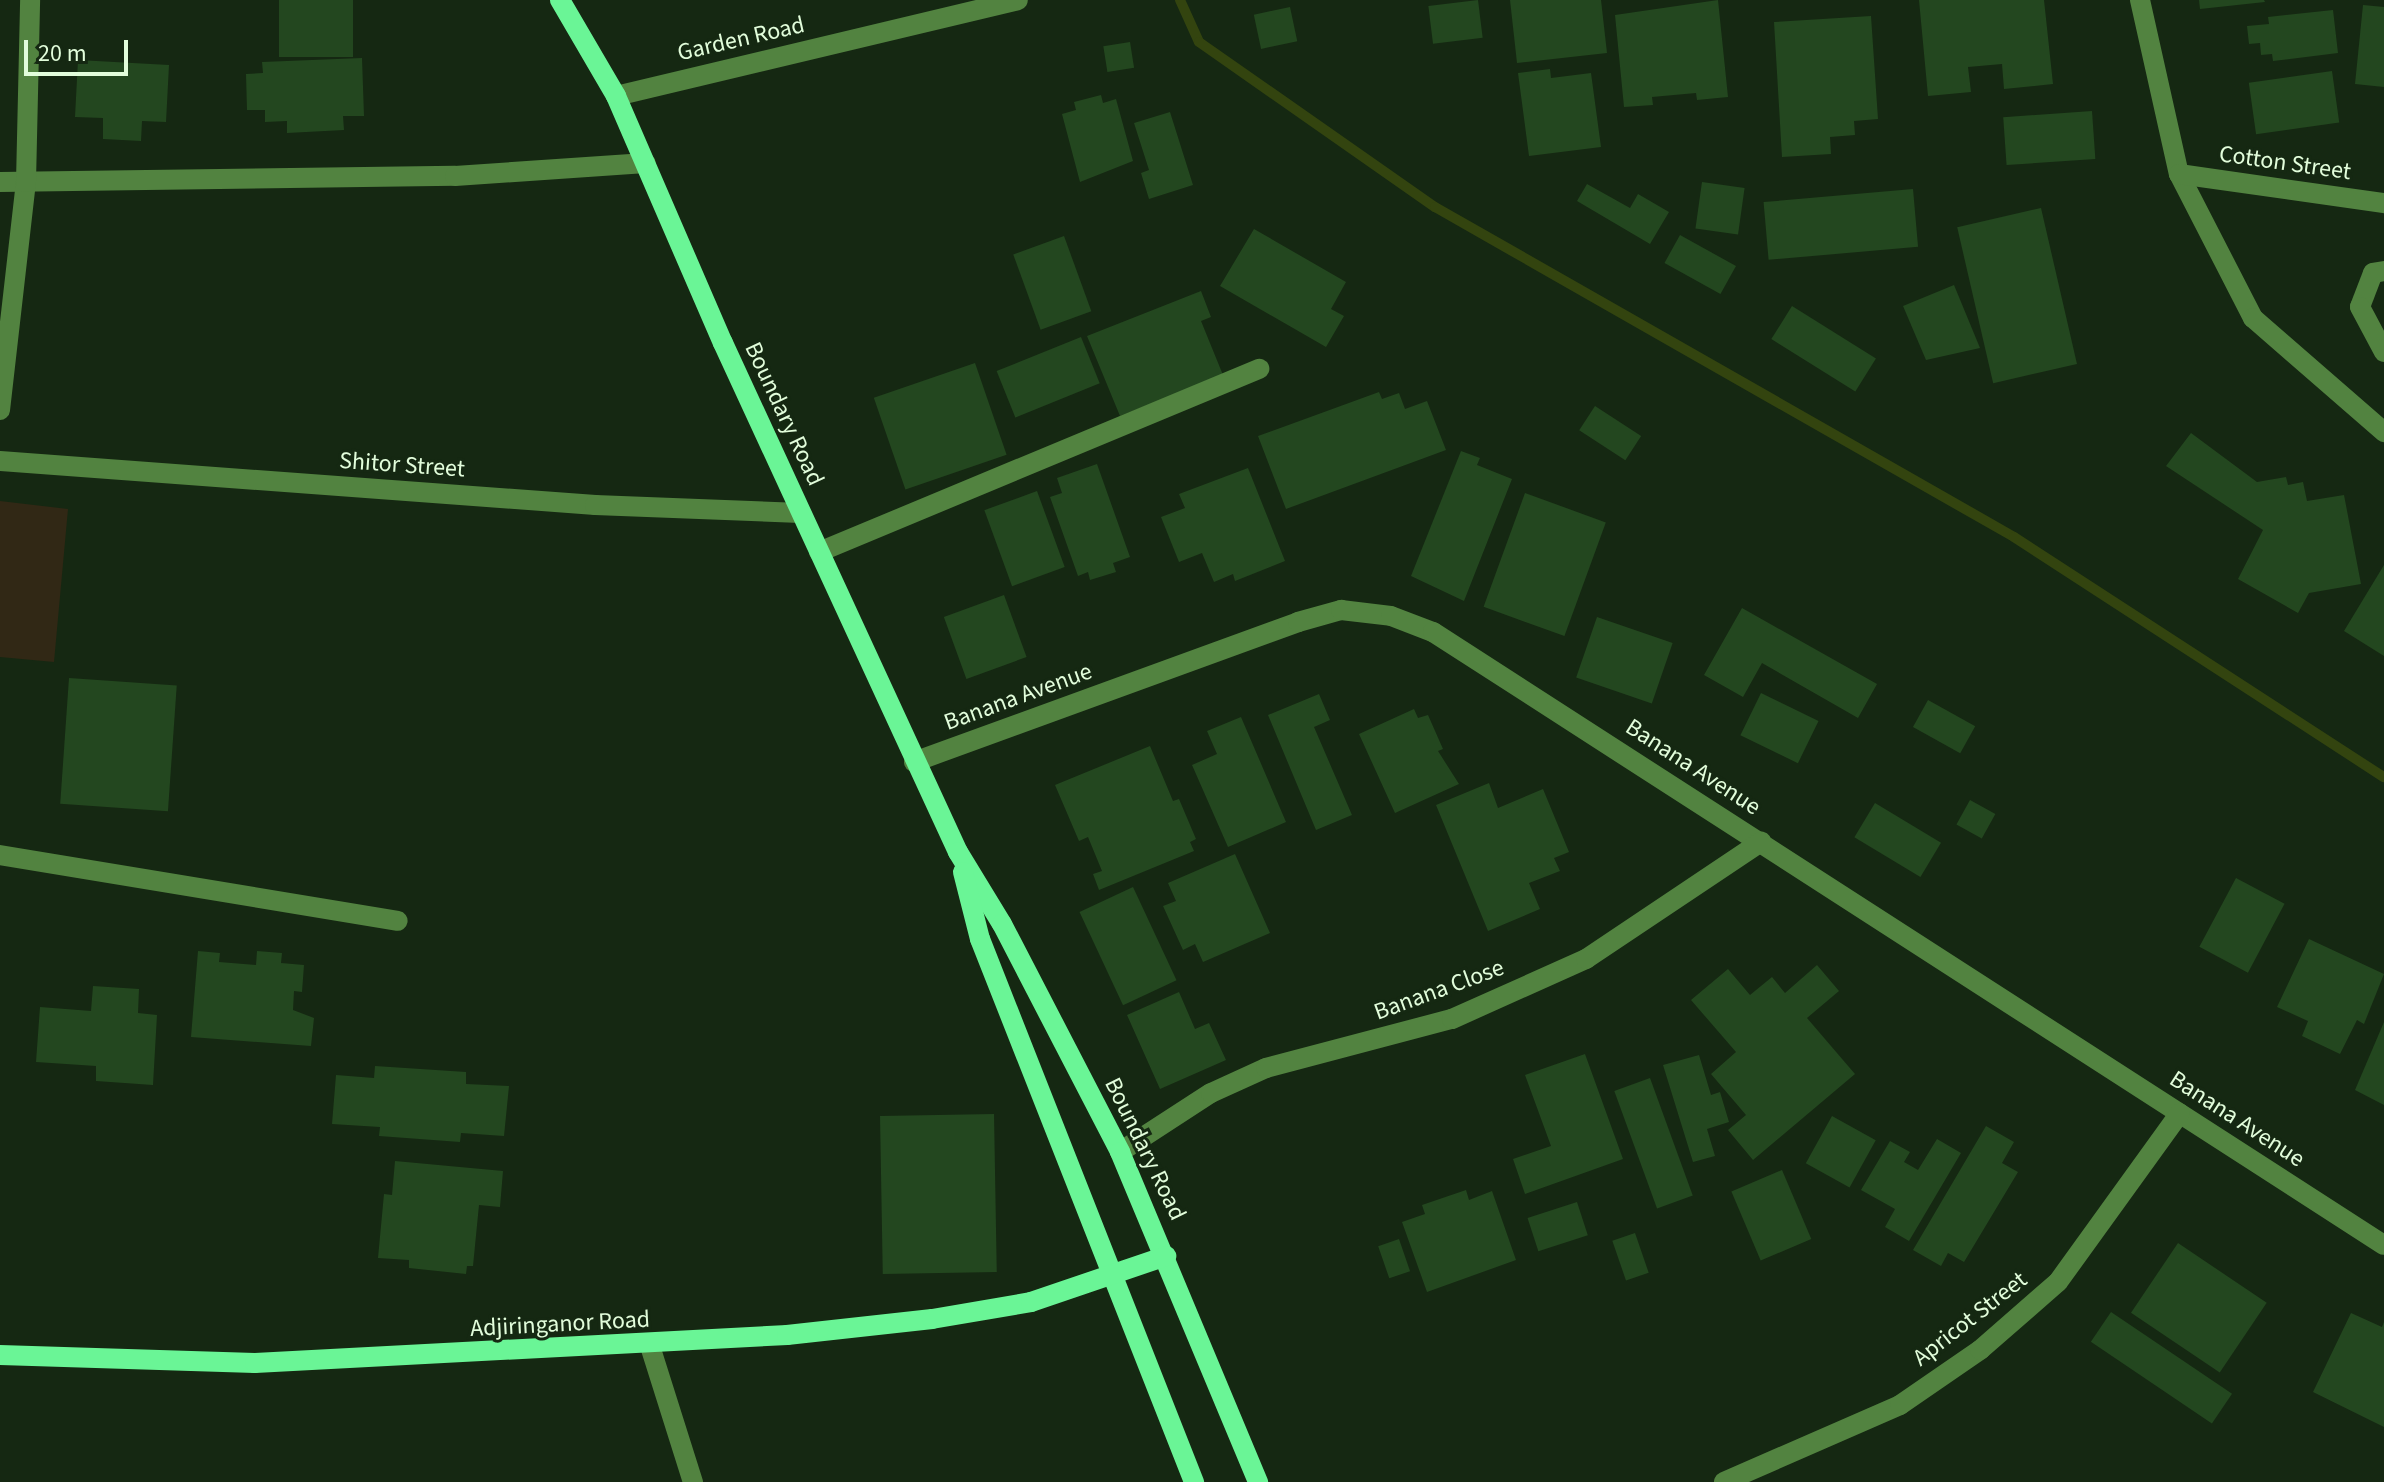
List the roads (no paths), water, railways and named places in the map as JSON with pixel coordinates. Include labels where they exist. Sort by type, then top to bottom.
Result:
[{"type":"main road","name":"Boundary Road","points":[[560,0],[616,96],[914,762],[958,852],[1002,924],[1120,1152],[1258,1482]]},
{"type":"main road","name":"Boundary Road","points":[[958,852],[980,939],[1116,1276],[1194,1482]]},
{"type":"main road","name":"Adjiringanor Road","points":[[0,1355],[255,1363],[650,1346],[932,1319],[1031,1302],[1116,1276],[1166,1256]]},
{"type":"street","points":[[0,410],[26,182],[30,0]]},
{"type":"street","name":"Garden Road","points":[[616,96],[1018,0]]},
{"type":"street","points":[[2140,0],[2179,174],[2253,318],[2384,432]]},
{"type":"street","points":[[0,182],[455,176],[646,163]]},
{"type":"street","name":"Cotton Street","points":[[2179,174],[2384,203]]},
{"type":"street","points":[[2384,271],[2373,273],[2360,307],[2384,352]]},
{"type":"street","points":[[819,552],[1259,369]]},
{"type":"street","name":"Shitor Street","points":[[0,461],[595,505],[801,513]]},
{"type":"street","name":"Banana Avenue","points":[[914,762],[1341,610],[1391,616],[1433,632],[2384,1245]]},
{"type":"street","name":"Banana Close","points":[[1120,1152],[1211,1093],[1266,1068],[1452,1019],[1586,959],[1761,842]]},
{"type":"street","points":[[0,855],[398,921]]},
{"type":"street","name":"Apricot Street","points":[[1724,1482],[1900,1405],[1980,1350],[2058,1282],[2180,1113]]},
{"type":"street","points":[[650,1346],[693,1482]]},
{"type":"waterway","points":[[1180,0],[1199,42],[1435,207],[2014,537],[2384,777]]}]
